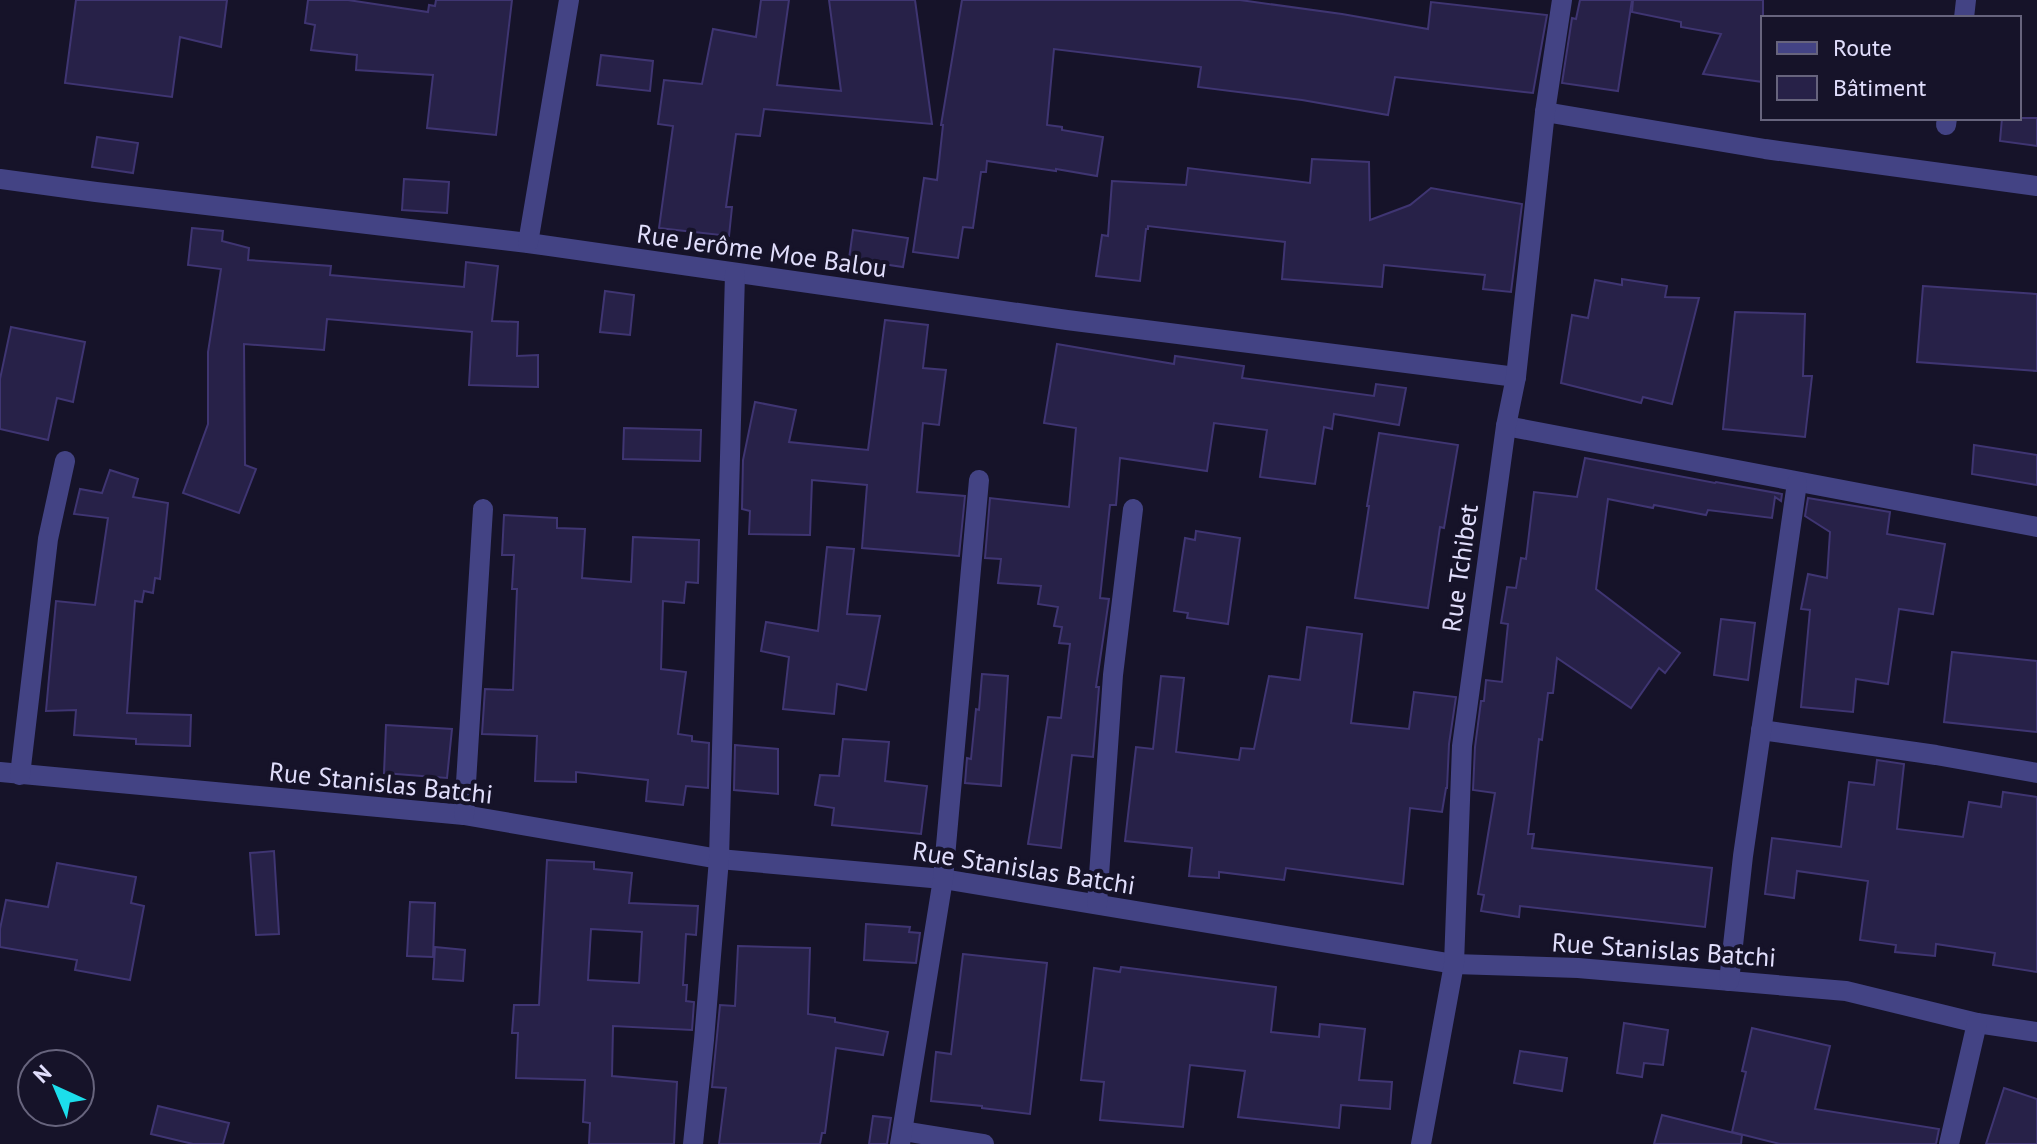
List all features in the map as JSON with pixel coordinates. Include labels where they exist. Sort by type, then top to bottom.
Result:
[{"type":"street","points":[[528,243],[569,0]]},
{"type":"street","name":"Rue Tchibet","points":[[1421,1144],[1454,964],[1462,746],[1506,426],[1516,377],[1545,112],[1562,0]]},
{"type":"street","points":[[1545,112],[1765,149],[2037,186]]},
{"type":"street","name":"Rue Jerôme Moe Balou","points":[[0,179],[528,243],[1067,320],[1516,377]]},
{"type":"street","points":[[693,1144],[719,859],[735,274]]},
{"type":"street","points":[[1506,426],[2037,527]]},
{"type":"street","points":[[10,774],[48,539],[65,461]]},
{"type":"street","points":[[979,480],[943,879],[901,1137],[984,1144]]},
{"type":"street","points":[[1729,981],[1743,856],[1797,483]]},
{"type":"street","points":[[464,815],[483,509]]},
{"type":"street","points":[[1097,904],[1113,675],[1133,509]]},
{"type":"street","points":[[1761,730],[2037,773]]},
{"type":"street","name":"Rue Stanislas Batchi","points":[[10,774],[464,815],[719,859],[943,879],[1454,964],[1578,968],[1846,991],[1977,1023],[2037,1032]]},
{"type":"street","points":[[1949,1144],[1977,1023]]},
{"type":"building","points":[[76,0],[227,0],[221,47],[180,37],[172,97],[65,83]]},
{"type":"building","points":[[308,0],[348,0],[428,12],[429,5],[435,6],[436,0],[512,0],[496,135],[427,128],[433,75],[356,70],[357,55],[311,50],[315,25],[305,23]]},
{"type":"building","points":[[761,0],[789,0],[777,85],[841,91],[829,0],[915,0],[932,124],[764,109],[760,136],[736,134],[726,207],[732,207],[729,236],[659,228],[673,126],[658,124],[664,80],[702,84],[713,29],[756,37]]},
{"type":"building","points":[[962,0],[1240,0],[1428,29],[1431,2],[1547,15],[1533,93],[1395,77],[1388,115],[1198,87],[1201,67],[1054,49],[1047,125],[1103,137],[1097,176],[987,161],[986,172],[981,172],[973,228],[963,227],[958,258],[913,252],[924,178],[937,180],[941,125]]},
{"type":"building","points":[[1580,0],[1632,0],[1618,91],[1562,83],[1572,18],[1576,19]]},
{"type":"building","points":[[1633,0],[1763,0],[1761,82],[1703,74],[1721,34],[1681,27],[1681,22],[1632,12]]},
{"type":"building","points":[[601,55],[653,61],[650,91],[597,85]]},
{"type":"building","points":[[2037,118],[2037,146],[2000,141],[2002,120]]},
{"type":"building","points":[[97,137],[138,143],[133,173],[92,167]]},
{"type":"building","points":[[1312,159],[1369,162],[1370,220],[1410,205],[1431,188],[1522,204],[1511,292],[1483,289],[1485,275],[1384,265],[1382,287],[1282,279],[1285,242],[1148,226],[1140,281],[1096,276],[1102,235],[1108,236],[1112,181],[1186,185],[1188,168],[1310,183]]},
{"type":"building","points":[[404,179],[449,182],[447,213],[402,210]]},
{"type":"building","points":[[192,228],[223,231],[222,241],[249,248],[248,260],[331,266],[330,275],[464,287],[466,262],[498,266],[492,321],[518,322],[517,356],[538,355],[538,387],[469,385],[472,332],[327,319],[324,350],[244,344],[245,465],[256,469],[239,513],[183,493],[208,424],[208,352],[221,269],[188,265]]},
{"type":"building","points":[[853,230],[908,238],[903,267],[849,259]]},
{"type":"building","points":[[1622,279],[1667,286],[1665,297],[1699,298],[1672,404],[1643,397],[1641,403],[1561,383],[1572,315],[1588,318],[1595,280],[1622,285]]},
{"type":"building","points":[[1923,286],[2037,294],[2037,371],[1917,362]]},
{"type":"building","points":[[605,291],[634,295],[630,335],[600,332]]},
{"type":"building","points":[[1735,312],[1805,314],[1803,376],[1812,376],[1805,437],[1723,429]]},
{"type":"building","points":[[885,320],[928,325],[923,368],[946,370],[939,425],[923,423],[917,492],[965,496],[959,556],[862,548],[867,485],[812,480],[810,535],[749,534],[750,511],[742,509],[743,460],[755,402],[796,410],[789,442],[868,450]]},
{"type":"building","points":[[11,327],[85,342],[73,402],[57,398],[48,440],[0,429],[0,379]]},
{"type":"building","points":[[1057,344],[1174,364],[1175,356],[1244,366],[1242,378],[1374,396],[1376,384],[1406,388],[1399,425],[1334,414],[1332,429],[1324,427],[1315,484],[1260,477],[1267,430],[1214,423],[1207,471],[1120,458],[1116,505],[1110,505],[1100,598],[1109,599],[1096,687],[1099,687],[1093,757],[1072,755],[1061,848],[1028,844],[1048,717],[1061,718],[1070,644],[1059,643],[1062,627],[1054,626],[1058,607],[1038,604],[1041,586],[998,583],[1001,559],[985,558],[990,498],[1069,507],[1076,428],[1044,423]]},
{"type":"building","points":[[624,428],[701,430],[700,461],[623,459]]},
{"type":"building","points":[[1379,433],[1458,445],[1444,528],[1440,527],[1428,608],[1355,598]]},
{"type":"building","points":[[1974,445],[2037,455],[2037,485],[1972,474]]},
{"type":"building","points":[[1585,458],[1782,494],[1781,501],[1775,497],[1772,518],[1708,510],[1706,515],[1608,499],[1596,589],[1680,653],[1665,673],[1659,668],[1631,708],[1557,658],[1553,693],[1548,693],[1542,740],[1539,739],[1528,834],[1534,834],[1532,848],[1712,868],[1705,927],[1520,906],[1519,917],[1481,911],[1484,895],[1478,894],[1495,793],[1473,790],[1475,747],[1486,680],[1502,682],[1508,624],[1501,623],[1507,587],[1516,588],[1521,558],[1526,559],[1534,492],[1577,497]]},
{"type":"building","points":[[110,470],[138,479],[133,497],[168,503],[160,579],[155,578],[153,593],[144,591],[142,602],[135,601],[127,713],[191,715],[190,746],[136,744],[136,739],[74,735],[76,710],[46,711],[56,601],[95,605],[108,518],[74,514],[80,489],[102,493]]},
{"type":"building","points":[[1808,498],[1890,512],[1887,534],[1945,544],[1933,614],[1899,609],[1888,684],[1856,679],[1853,712],[1801,707],[1810,610],[1801,609],[1808,574],[1827,578],[1830,532],[1805,516]]},
{"type":"building","points":[[504,515],[557,518],[557,528],[585,529],[582,578],[631,582],[633,537],[699,540],[698,583],[686,582],[684,603],[663,601],[661,669],[686,672],[678,734],[692,736],[692,741],[709,743],[708,788],[686,786],[683,805],[646,801],[648,780],[576,772],[576,782],[535,781],[537,736],[482,734],[485,689],[513,690],[517,589],[512,589],[514,555],[502,555]]},
{"type":"building","points":[[1196,531],[1240,538],[1228,624],[1187,618],[1188,613],[1174,611],[1185,538],[1195,540]]},
{"type":"building","points":[[827,547],[854,549],[847,614],[880,616],[866,690],[837,684],[834,714],[783,709],[789,657],[761,651],[766,622],[818,631]]},
{"type":"building","points":[[1721,619],[1755,623],[1748,680],[1714,675]]},
{"type":"building","points":[[1307,627],[1362,634],[1351,723],[1409,729],[1414,692],[1456,697],[1442,812],[1410,808],[1403,884],[1286,868],[1284,880],[1219,872],[1219,878],[1189,876],[1192,848],[1125,841],[1136,747],[1153,749],[1161,676],[1184,678],[1176,752],[1239,760],[1241,748],[1254,749],[1269,676],[1300,680]]},
{"type":"building","points":[[1952,652],[2037,661],[2037,732],[1944,722]]},
{"type":"building","points":[[982,674],[1008,676],[1001,786],[965,783],[967,758],[971,759],[976,709],[979,710]]},
{"type":"building","points":[[386,725],[452,729],[447,778],[384,773]]},
{"type":"building","points":[[843,739],[889,742],[885,781],[927,786],[921,834],[832,825],[834,808],[815,805],[820,775],[839,776]]},
{"type":"building","points":[[735,745],[778,749],[778,794],[734,790]]},
{"type":"building","points":[[1877,760],[1904,764],[1897,829],[1963,837],[1969,802],[2001,807],[2003,792],[2037,797],[2037,972],[1993,965],[1995,953],[1936,944],[1935,956],[1895,952],[1896,945],[1860,940],[1868,881],[1797,871],[1794,898],[1765,894],[1772,838],[1841,847],[1849,782],[1874,785]]},
{"type":"building","points":[[274,851],[279,934],[256,935],[250,853]]},
{"type":"building","points":[[547,860],[594,862],[594,869],[632,873],[629,903],[698,906],[696,935],[686,934],[683,985],[687,985],[686,1001],[694,1002],[692,1030],[613,1026],[612,1076],[677,1082],[674,1144],[589,1144],[590,1123],[583,1122],[585,1080],[516,1078],[518,1033],[512,1033],[514,1005],[539,1005]],"holes":[[[591,929],[642,932],[639,983],[588,980]]]},
{"type":"building","points":[[57,863],[136,877],[131,903],[144,906],[130,980],[75,970],[77,960],[0,947],[6,900],[48,907]]},
{"type":"building","points":[[410,902],[435,903],[433,957],[407,956]]},
{"type":"building","points":[[866,924],[910,927],[909,932],[920,933],[916,963],[864,960]]},
{"type":"building","points":[[738,946],[810,948],[808,1014],[888,1032],[883,1055],[836,1048],[825,1133],[822,1133],[820,1144],[719,1144],[726,1088],[712,1087],[720,1005],[735,1006]]},
{"type":"building","points":[[435,947],[465,950],[463,981],[433,979]]},
{"type":"building","points":[[963,954],[1047,963],[1030,1114],[931,1101],[936,1052],[951,1054]]},
{"type":"building","points":[[1121,967],[1276,987],[1271,1032],[1319,1037],[1320,1024],[1365,1029],[1359,1080],[1392,1082],[1390,1109],[1341,1105],[1339,1128],[1238,1117],[1245,1071],[1190,1065],[1183,1127],[1100,1120],[1104,1082],[1081,1080],[1094,968],[1120,972]]},
{"type":"building","points":[[1624,1023],[1668,1030],[1663,1065],[1644,1063],[1642,1077],[1617,1073]]},
{"type":"building","points":[[1752,1028],[1830,1046],[1815,1109],[1939,1129],[1936,1144],[1780,1144],[1732,1132],[1746,1072],[1742,1071]]},
{"type":"building","points":[[1520,1051],[1567,1058],[1562,1091],[1514,1083]]},
{"type":"building","points":[[2004,1088],[2037,1099],[2037,1144],[1986,1144]]},
{"type":"building","points":[[158,1106],[229,1123],[223,1144],[193,1144],[151,1134]]},
{"type":"building","points":[[1662,1115],[1742,1135],[1741,1144],[1654,1144]]},
{"type":"building","points":[[873,1116],[891,1118],[887,1144],[869,1144]]}]
